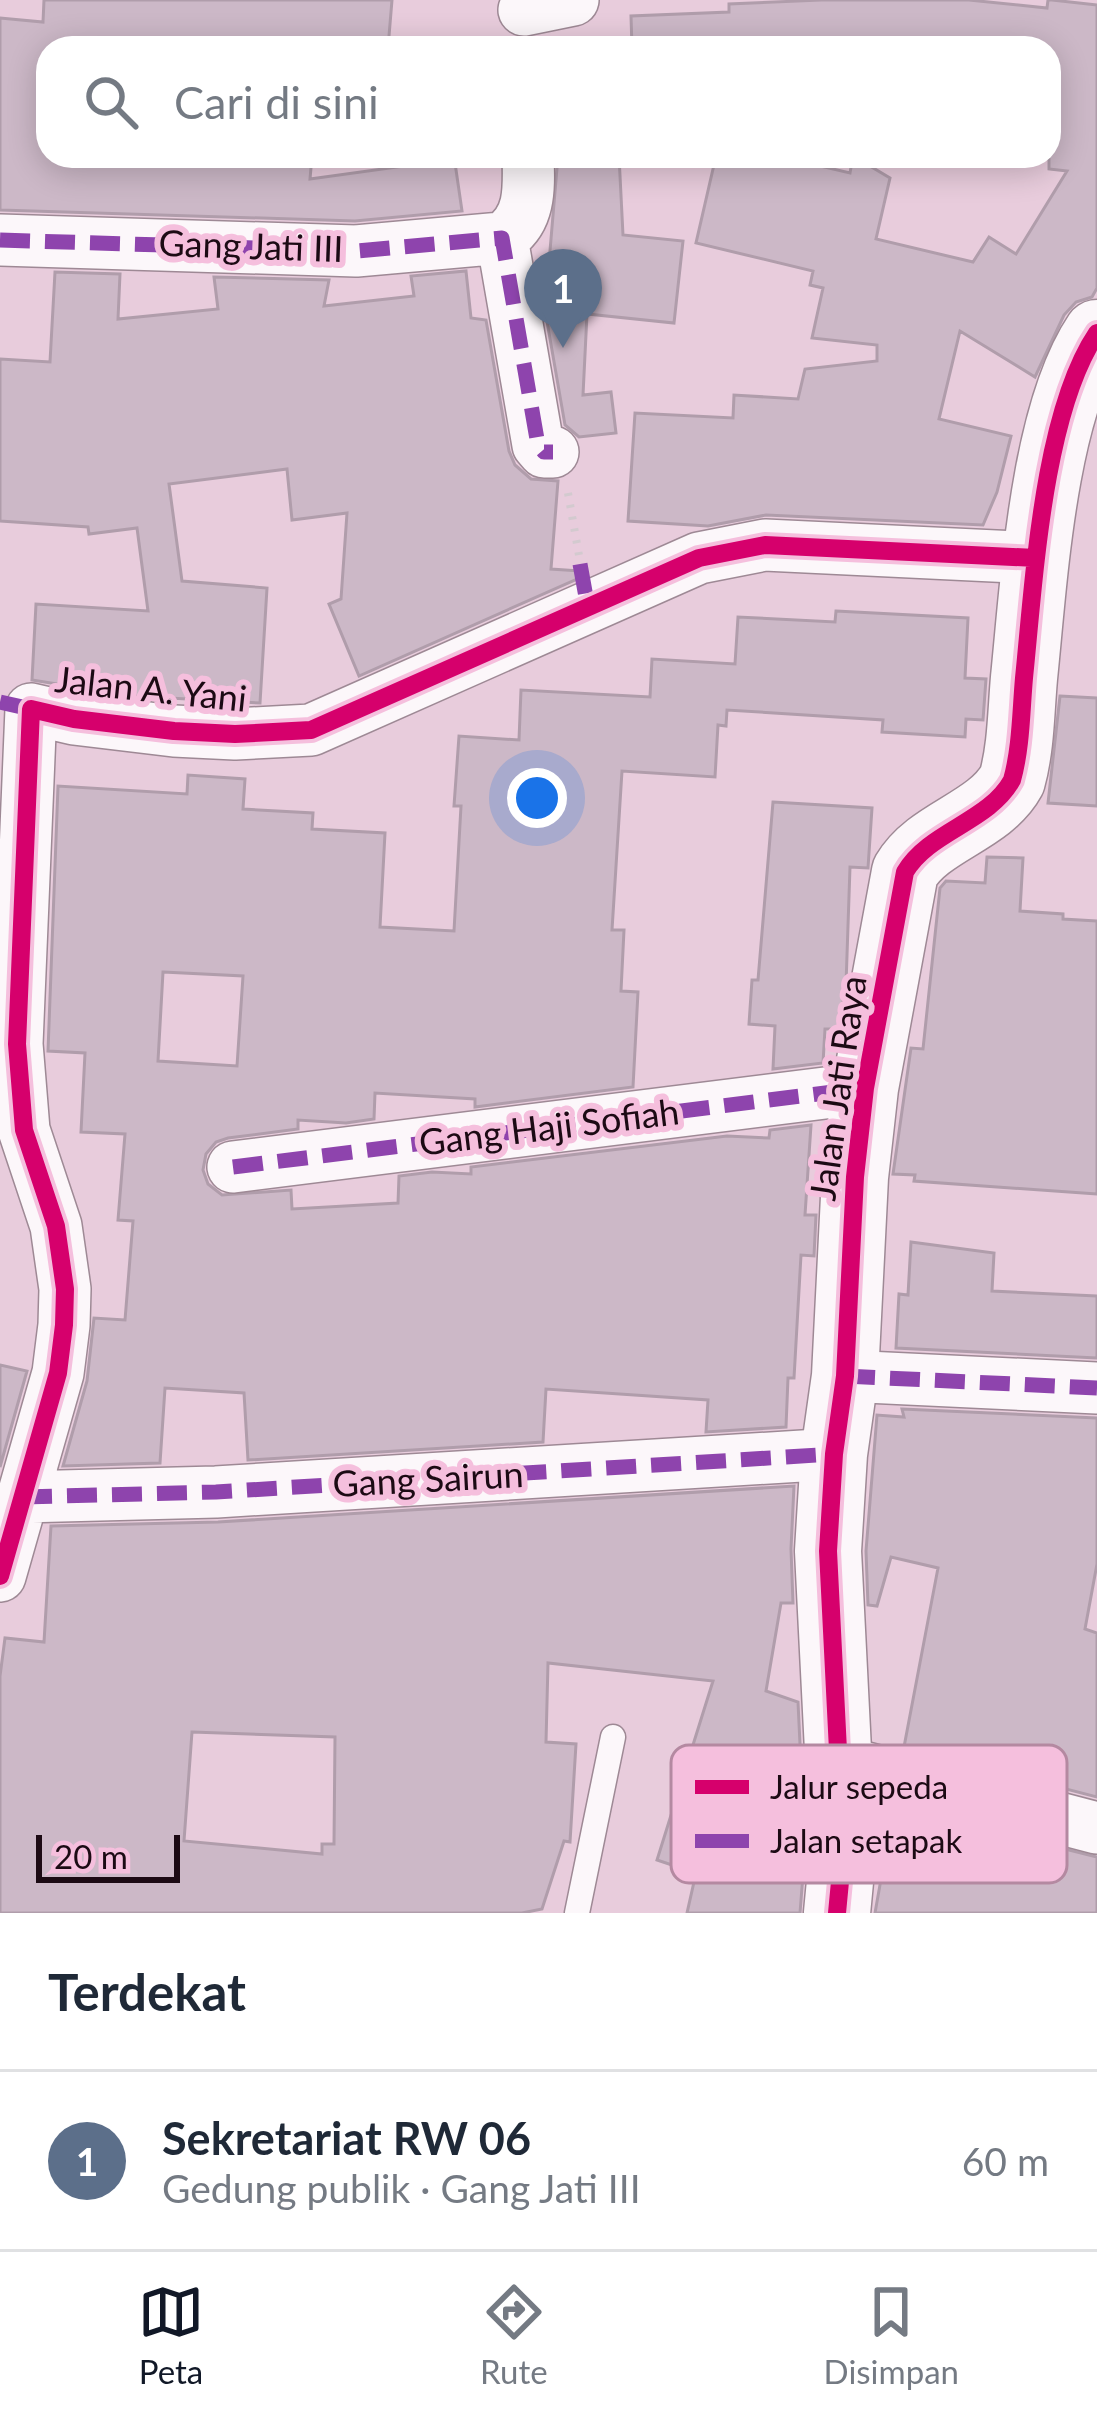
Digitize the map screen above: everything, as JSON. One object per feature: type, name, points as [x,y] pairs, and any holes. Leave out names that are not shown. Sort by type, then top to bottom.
[{"type":"street","points":[[527,168],[525,216],[518,229],[502,238],[538,445],[544,452],[553,452]]},
{"type":"street","name":"Gang Jati III","points":[[0,240],[356,251],[502,238]]},
{"type":"street","name":"Jalan Jati Raya","points":[[838,1745],[828,1552],[865,1088],[905,872],[916,857],[1002,796],[1012,780],[1036,558],[1062,414],[1072,377],[1097,333]]},
{"type":"street","name":"Jalan A. Yani","points":[[0,1576],[58,1373],[65,1307],[56,1226],[12,1129],[17,1044],[15,706],[74,719],[174,731],[271,734],[311,730],[503,642],[584,586],[699,558],[765,545],[1036,558]]},
{"type":"street","name":"Gang Haji Sofiah","points":[[233,1167],[865,1088]]},
{"type":"street","points":[[845,1376],[1097,1388]]},
{"type":"street","name":"Gang Sairun","points":[[22,1497],[216,1492],[833,1454]]},
{"type":"street","points":[[1067,1820],[1097,1828]]},
{"type":"street","name":"Jalan Jati Raya","points":[[837,1913],[842,1883]]},
{"type":"lane","points":[[577,1913],[613,1737]]},
{"type":"path","points":[[553,452],[568,494],[584,586]]},
{"type":"building","points":[[44,0],[392,0],[389,36],[36,36],[36,168],[311,168],[310,179],[390,168],[456,168],[462,211],[355,221],[0,210],[0,18],[43,22]]},
{"type":"building","points":[[969,0],[1047,8],[1052,0],[1097,5],[1097,288],[1092,297],[1076,302],[1064,315],[1035,377],[960,331],[939,419],[1011,436],[983,525],[766,515],[708,526],[628,521],[635,413],[733,418],[734,395],[798,399],[805,369],[877,361],[877,345],[812,338],[823,288],[810,285],[813,271],[696,243],[713,168],[829,168],[850,173],[851,168],[873,168],[890,178],[876,239],[973,262],[989,237],[1016,254],[1067,171],[1049,169],[1061,168],[1061,36],[632,36],[631,16],[729,12],[729,4]]},
{"type":"building","points":[[557,168],[620,168],[623,235],[683,241],[674,323],[587,314],[583,395],[611,392],[616,433],[579,437],[565,425],[545,310]]},
{"type":"building","points":[[466,271],[471,318],[486,320],[515,465],[531,479],[558,481],[551,569],[581,571],[577,579],[359,676],[329,604],[341,599],[347,513],[292,520],[287,469],[169,484],[182,581],[267,588],[260,703],[132,696],[32,680],[36,604],[148,611],[137,528],[89,534],[88,527],[0,521],[0,359],[50,362],[55,272],[120,274],[118,319],[218,309],[214,277],[329,280],[324,306],[414,296],[411,276]]},
{"type":"building","points":[[836,611],[968,618],[965,678],[986,679],[983,720],[966,719],[965,737],[882,732],[883,720],[727,710],[726,726],[718,725],[715,777],[622,771],[612,930],[624,930],[621,991],[638,992],[633,1087],[475,1107],[475,1099],[375,1093],[374,1119],[346,1123],[298,1120],[298,1129],[228,1138],[216,1142],[206,1154],[203,1170],[208,1184],[222,1195],[291,1190],[292,1209],[398,1203],[399,1176],[471,1174],[471,1167],[727,1136],[769,1138],[770,1130],[811,1125],[805,1215],[816,1215],[814,1256],[801,1255],[794,1378],[788,1378],[786,1427],[706,1432],[708,1400],[546,1389],[543,1442],[248,1460],[244,1393],[165,1388],[160,1463],[63,1466],[87,1381],[94,1318],[125,1320],[133,1221],[118,1220],[125,1134],[81,1132],[85,1053],[48,1051],[58,786],[187,794],[188,775],[245,779],[243,809],[313,813],[312,829],[385,833],[380,927],[454,931],[461,806],[454,806],[459,736],[519,740],[521,690],[650,697],[652,659],[735,664],[738,617],[835,622]],"holes":[[[163,972],[243,976],[237,1066],[158,1061]]]},
{"type":"building","points":[[1060,696],[1097,698],[1097,806],[1048,803]]},
{"type":"building","points":[[773,802],[872,808],[868,868],[850,867],[846,985],[838,1029],[825,1029],[823,1063],[773,1069],[775,1026],[749,1024],[752,980],[758,980]]},
{"type":"building","points":[[987,857],[1023,858],[1020,911],[1097,921],[1097,1194],[914,1181],[915,1175],[893,1174],[911,1048],[923,1049],[940,888],[946,881],[985,883]]},
{"type":"building","points":[[911,1242],[994,1253],[992,1291],[1097,1296],[1097,1358],[896,1348],[899,1294],[908,1295]]},
{"type":"building","points":[[0,1365],[27,1371],[0,1467]]},
{"type":"building","points":[[902,1409],[1097,1418],[1097,1564],[1085,1629],[1097,1633],[1097,1797],[1067,1789],[1067,1745],[904,1745],[938,1568],[891,1557],[877,1606],[868,1605],[866,1551],[877,1415],[904,1417]]},
{"type":"building","points":[[794,1486],[793,1603],[781,1603],[766,1691],[798,1702],[800,1745],[693,1745],[713,1681],[548,1663],[546,1742],[576,1744],[570,1842],[564,1841],[542,1909],[522,1913],[0,1913],[0,1676],[5,1638],[44,1642],[51,1526],[218,1522]],"holes":[[[192,1732],[335,1737],[334,1844],[322,1844],[322,1854],[184,1841]]]},
{"type":"building","points":[[671,1815],[671,1865],[657,1860]]},
{"type":"building","points":[[1067,1849],[1097,1857],[1097,1913],[875,1913],[880,1883],[1067,1883]]},
{"type":"building","points":[[694,1883],[802,1883],[800,1913],[687,1913]]},
{"type":"marked path","points":[[0,240],[356,251],[502,238],[538,445],[544,452],[553,452]]},
{"type":"marked path","points":[[580,564],[588,608]]},
{"type":"marked path","points":[[0,702],[31,709]]},
{"type":"marked path","points":[[233,1167],[865,1088]]},
{"type":"marked path","points":[[845,1376],[1097,1388]]},
{"type":"marked path","points":[[22,1497],[216,1492],[834,1454]]},
{"type":"cycle path","points":[[838,1745],[828,1551],[865,1088],[905,872],[929,846],[989,806],[1012,780],[1044,499],[1064,407],[1097,333]]},
{"type":"cycle path","points":[[0,1576],[58,1373],[64,1325],[65,1289],[56,1226],[24,1130],[17,1044],[31,709],[174,731],[311,730],[699,558],[765,545],[1036,558]]},
{"type":"cycle path","points":[[837,1913],[840,1883]]},
{"type":"place","name":"Sekretariat RW 06","points":[[563,348]]}]
